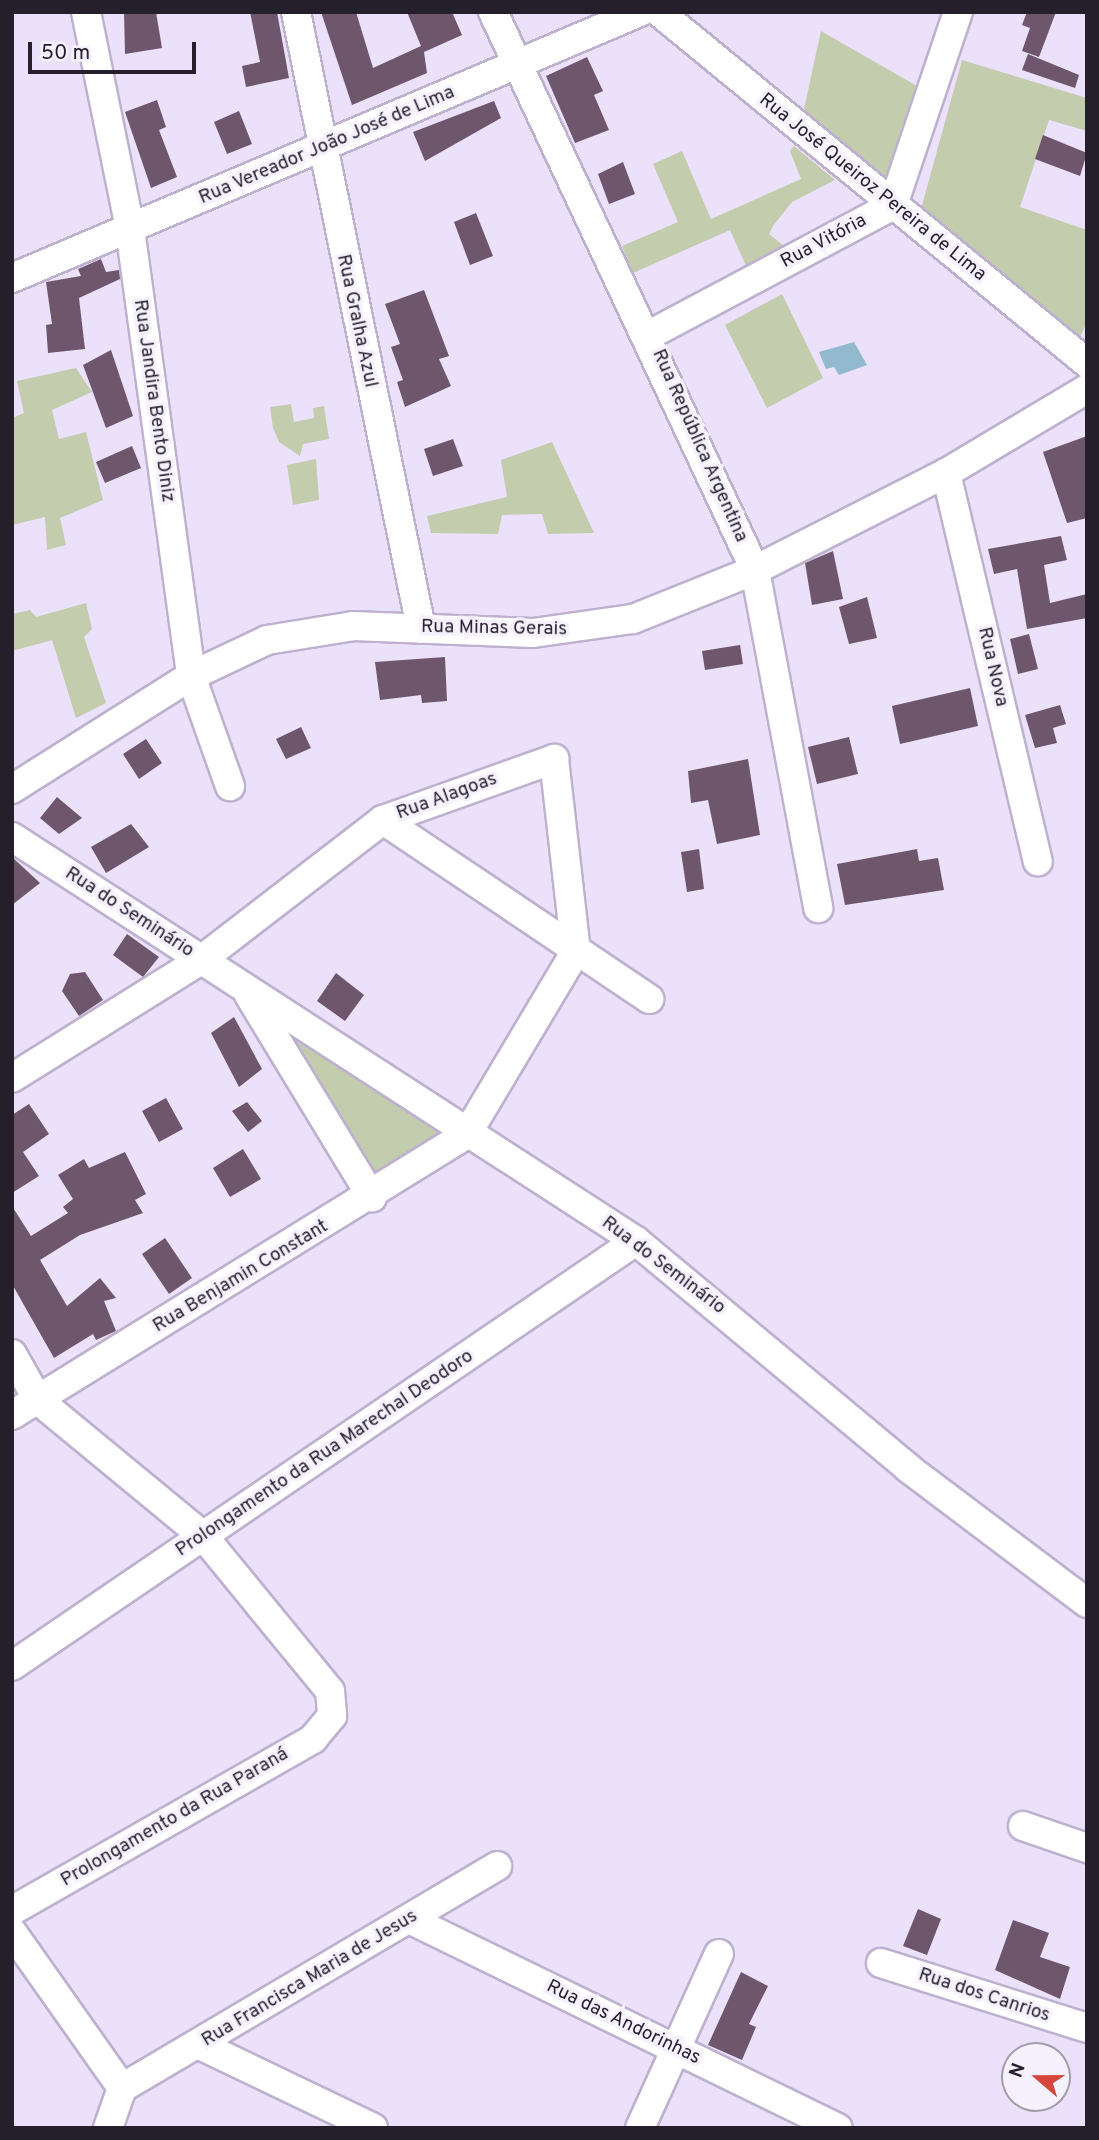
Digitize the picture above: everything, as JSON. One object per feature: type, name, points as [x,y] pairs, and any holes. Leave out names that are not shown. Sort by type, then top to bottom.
[{"type":"street","name":"Rua Jandira Bento Diniz","points":[[86,12],[130,229],[191,676],[230,786]]},
{"type":"street","name":"Rua Gralha Azul","points":[[296,12],[320,151],[421,628]]},
{"type":"street","name":"Rua República Argentina","points":[[493,12],[649,335],[755,570],[818,908]]},
{"type":"street","name":"Rua Vereador João José de Lima","points":[[12,278],[320,151],[640,12]]},
{"type":"street","name":"Rua José Queiroz Pereira de Lima","points":[[659,12],[1087,363]]},
{"type":"street","points":[[893,205],[958,12]]},
{"type":"street","name":"Rua Vitória","points":[[649,335],[893,205]]},
{"type":"street","name":"Rua Minas Gerais","points":[[12,789],[191,676],[267,640],[313,629],[421,628],[533,633],[597,628],[755,570],[946,473],[1087,389]]},
{"type":"street","name":"Rua Nova","points":[[946,473],[1038,861]]},
{"type":"street","name":"Rua Alagoas","points":[[12,1078],[201,960],[383,820],[554,759],[576,951]]},
{"type":"street","points":[[383,820],[649,999]]},
{"type":"street","name":"Rua do Seminário","points":[[12,837],[636,1241],[908,1468],[1087,1603]]},
{"type":"street","points":[[467,1134],[576,951]]},
{"type":"street","name":"Rua do Seminário","points":[[246,990],[372,1197]]},
{"type":"street","name":"Rua Benjamin Constant","points":[[12,1415],[372,1197],[467,1134]]},
{"type":"street","name":"Prolongamento da Rua Marechal Deodoro","points":[[12,1666],[636,1241]]},
{"type":"street","points":[[12,1354],[38,1399],[204,1537]]},
{"type":"street","name":"Prolongamento da Rua Paraná","points":[[12,1911],[313,1739],[332,1716],[330,1691],[204,1537]]},
{"type":"street","points":[[1023,1826],[1087,1848]]},
{"type":"street","name":"Rua Francisca Maria de Jesus","points":[[122,2088],[200,2045],[497,1866]]},
{"type":"street","name":"Rua das Andorinhas","points":[[409,1920],[838,2128]]},
{"type":"street","points":[[12,1932],[122,2088],[108,2128]]},
{"type":"street","points":[[640,2128],[719,1954]]},
{"type":"street","name":"Rua dos Canrios","points":[[881,1963],[1087,2028]]},
{"type":"street","points":[[200,2045],[373,2128]]},
{"type":"green space","points":[[821,31],[924,90],[890,187],[804,109]]},
{"type":"green space","points":[[962,60],[1087,98],[1087,131],[1049,120],[1020,207],[1087,230],[1087,322],[1080,337],[921,209]]},
{"type":"green space","points":[[794,146],[835,180],[792,202],[773,226],[769,234],[789,250],[747,268],[730,230],[633,273],[622,246],[678,222],[653,164],[682,151],[711,219],[801,179],[790,151]]},
{"type":"green space","points":[[782,294],[823,378],[767,408],[725,325]]},
{"type":"green space","points":[[76,368],[92,392],[52,410],[59,439],[86,432],[103,500],[60,518],[66,545],[47,550],[45,517],[12,525],[12,418],[24,413],[17,381]]},
{"type":"green space","points":[[291,404],[294,422],[314,418],[313,408],[324,406],[329,439],[303,444],[300,456],[279,442],[273,428],[270,407]]},
{"type":"green space","points":[[552,442],[594,533],[548,534],[542,514],[502,515],[498,534],[431,533],[427,516],[507,497],[501,460]]},
{"type":"green space","points":[[316,459],[319,500],[293,505],[287,465]]},
{"type":"green space","points":[[86,603],[92,629],[84,637],[106,703],[76,718],[52,640],[12,651],[12,614],[30,610],[36,617]]},
{"type":"green space","points":[[285,1021],[452,1130],[373,1178],[280,1035]]},
{"type":"water","points":[[854,342],[867,365],[839,375],[834,367],[826,369],[819,352]]},
{"type":"building","points":[[124,12],[156,12],[162,48],[125,54]]},
{"type":"building","points":[[250,12],[277,12],[289,78],[246,87],[242,66],[260,62]]},
{"type":"building","points":[[321,12],[356,12],[373,68],[421,46],[407,12],[452,12],[462,35],[424,52],[427,73],[352,105]]},
{"type":"building","points":[[1027,12],[1056,12],[1039,57],[1022,51],[1030,28],[1022,25]]},
{"type":"building","points":[[1028,54],[1079,75],[1075,88],[1022,70]]},
{"type":"building","points":[[587,57],[603,91],[594,95],[609,130],[575,143],[546,76]]},
{"type":"building","points":[[157,100],[166,127],[159,130],[177,177],[151,188],[125,112]]},
{"type":"building","points":[[494,101],[501,118],[425,161],[413,132]]},
{"type":"building","points":[[239,111],[252,144],[227,154],[214,122]]},
{"type":"building","points":[[1043,135],[1087,153],[1080,176],[1035,159]]},
{"type":"building","points":[[623,162],[635,194],[609,204],[598,174]]},
{"type":"building","points":[[476,213],[493,256],[470,265],[454,222]]},
{"type":"building","points":[[101,259],[106,272],[119,270],[120,279],[79,298],[85,349],[48,353],[46,325],[52,324],[46,282],[81,276],[78,269]]},
{"type":"building","points":[[424,290],[449,356],[439,359],[451,386],[405,407],[397,382],[403,380],[391,347],[400,344],[385,304]]},
{"type":"building","points":[[111,350],[133,416],[106,428],[83,365]]},
{"type":"building","points":[[1087,436],[1087,518],[1067,523],[1043,452]]},
{"type":"building","points":[[453,439],[463,466],[433,476],[424,449]]},
{"type":"building","points":[[132,446],[141,468],[105,483],[96,462]]},
{"type":"building","points":[[1061,536],[1067,560],[1044,565],[1050,603],[1087,594],[1087,618],[1027,629],[1017,569],[994,574],[988,549]]},
{"type":"building","points":[[833,551],[843,599],[812,605],[805,563]]},
{"type":"building","points":[[867,597],[877,638],[849,644],[839,607]]},
{"type":"building","points":[[1029,634],[1038,669],[1018,674],[1010,639]]},
{"type":"building","points":[[740,645],[743,664],[705,670],[702,651]]},
{"type":"building","points":[[445,657],[447,701],[422,703],[421,695],[380,700],[375,662]]},
{"type":"building","points":[[970,688],[978,726],[900,744],[892,706]]},
{"type":"building","points":[[1060,705],[1066,724],[1053,728],[1057,743],[1035,748],[1025,715]]},
{"type":"building","points":[[301,727],[311,748],[286,759],[276,739]]},
{"type":"building","points":[[849,737],[858,774],[817,784],[808,747]]},
{"type":"building","points":[[146,739],[162,763],[139,779],[123,754]]},
{"type":"building","points":[[748,759],[760,835],[717,844],[708,800],[691,803],[688,771]]},
{"type":"building","points":[[57,797],[82,818],[59,834],[40,818]]},
{"type":"building","points":[[131,824],[149,847],[106,873],[91,847]]},
{"type":"building","points":[[699,849],[704,889],[687,892],[681,852]]},
{"type":"building","points":[[917,849],[919,861],[938,858],[944,890],[845,905],[837,864]]},
{"type":"building","points":[[12,857],[40,883],[12,905]]},
{"type":"building","points":[[127,934],[159,957],[143,977],[113,955]]},
{"type":"building","points":[[85,972],[103,1000],[79,1016],[62,991],[70,974]]},
{"type":"building","points":[[336,973],[364,995],[345,1021],[317,1001]]},
{"type":"building","points":[[234,1017],[262,1069],[239,1087],[211,1033]]},
{"type":"building","points":[[166,1098],[183,1129],[159,1142],[142,1111]]},
{"type":"building","points":[[247,1102],[262,1121],[248,1132],[232,1111]]},
{"type":"building","points":[[29,1104],[49,1134],[23,1152],[39,1176],[12,1193],[12,1115]]},
{"type":"building","points":[[243,1149],[261,1179],[230,1197],[213,1168]]},
{"type":"building","points":[[125,1152],[146,1194],[135,1200],[143,1213],[80,1235],[40,1260],[67,1306],[100,1278],[116,1298],[104,1301],[116,1331],[96,1340],[93,1334],[54,1358],[12,1284],[12,1206],[31,1236],[68,1213],[63,1207],[73,1199],[58,1175],[84,1159],[89,1168]]},
{"type":"building","points":[[165,1238],[192,1278],[169,1294],[142,1254]]},
{"type":"building","points":[[918,1909],[941,1919],[927,1955],[903,1946]]},
{"type":"building","points":[[1013,1920],[1049,1933],[1040,1957],[1070,1967],[1060,1999],[995,1970]]},
{"type":"building","points":[[741,1972],[768,1986],[749,2024],[756,2027],[742,2060],[708,2045]]}]
